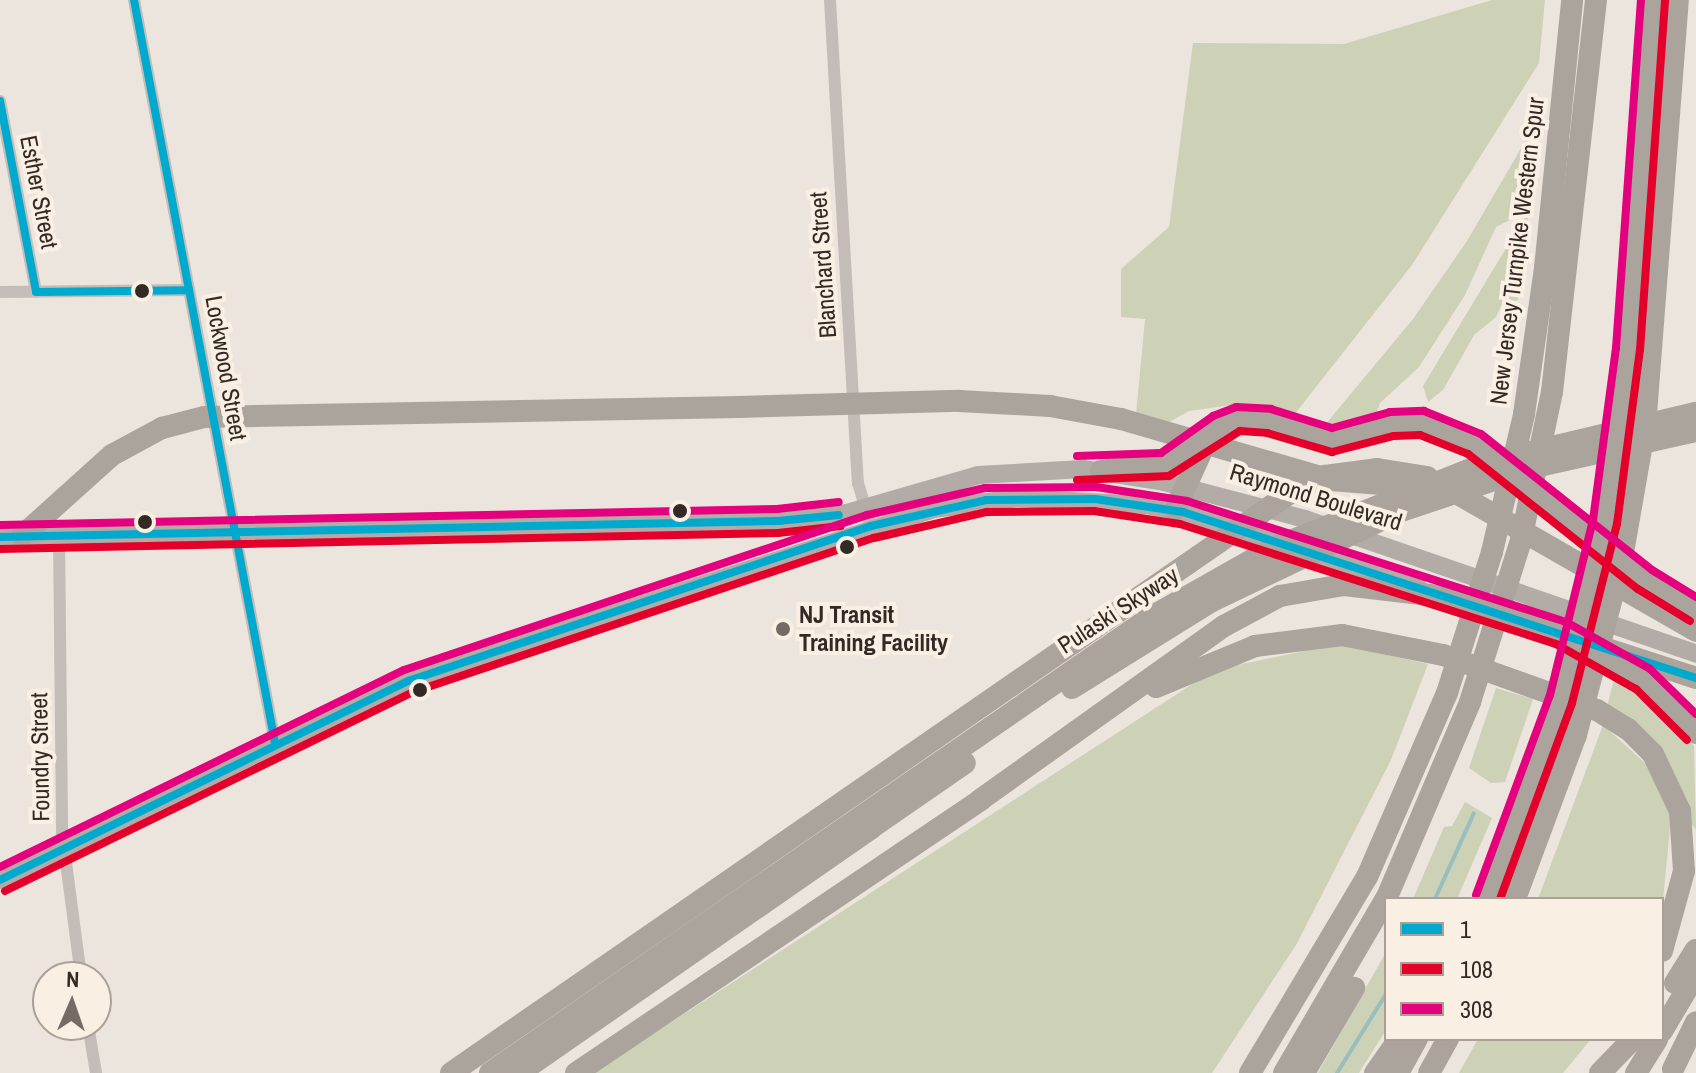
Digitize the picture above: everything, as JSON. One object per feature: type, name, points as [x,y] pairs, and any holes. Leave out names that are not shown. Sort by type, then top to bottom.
[{"type":"highway","name":"New Jersey Turnpike Western Spur","points":[[1250,1073],[1367,877],[1447,693],[1499,529],[1524,414],[1545,268],[1572,0]]},
{"type":"highway","points":[[1387,897],[1470,702],[1521,540],[1550,405],[1596,0]]},
{"type":"highway","points":[[1488,897],[1552,728],[1592,585],[1621,419],[1653,0]]},
{"type":"highway","points":[[1516,897],[1576,735],[1621,564],[1645,427],[1678,0]]},
{"type":"highway","points":[[11,537],[112,455],[162,428],[212,416],[959,401],[1050,406],[1145,425],[1331,480],[1423,482],[1696,631]]},
{"type":"highway","name":"Pulaski Skyway","points":[[692,950],[1165,609],[1273,548],[1423,482],[1552,444],[1696,413]]},
{"type":"highway","points":[[1101,471],[1173,462],[1214,430],[1245,418],[1332,440],[1400,423],[1440,427],[1507,468],[1645,580]]},
{"type":"highway","points":[[1175,510],[1183,486],[1214,430]]},
{"type":"highway","name":"Pulaski Skyway","points":[[630,976],[692,950],[1082,681],[1212,601],[1337,538],[1530,468],[1696,431]]},
{"type":"highway","points":[[451,1073],[1290,493],[1325,476],[1377,469],[1470,493],[1645,580],[1694,610]]},
{"type":"highway","points":[[980,800],[1205,639],[1268,601],[1305,588],[1344,585],[1447,597],[1696,678]]},
{"type":"highway","points":[[1561,633],[1643,679],[1674,705],[1696,733]]},
{"type":"highway","points":[[576,1073],[980,800],[1150,691],[1215,659],[1308,636],[1359,636],[1411,646],[1597,710],[1628,729],[1653,754],[1677,800],[1685,846],[1679,899],[1664,945]]},
{"type":"highway","points":[[1664,956],[1696,883]]},
{"type":"highway","points":[[1284,1073],[1384,902]]},
{"type":"highway","points":[[1304,1073],[1363,971],[1384,905]]},
{"type":"highway","points":[[519,1073],[692,950]]},
{"type":"highway","points":[[543,1073],[692,950]]},
{"type":"highway","points":[[1664,999],[1696,950]]},
{"type":"highway","points":[[1664,1028],[1696,974]]},
{"type":"highway","points":[[472,1073],[630,976]]},
{"type":"highway","points":[[490,1073],[630,976]]},
{"type":"highway","points":[[1671,1071],[1696,1022]]},
{"type":"highway","points":[[1671,1071],[1696,1039]]},
{"type":"highway","points":[[1375,1073],[1398,1041]]},
{"type":"highway","points":[[1398,1073],[1416,1041]]},
{"type":"highway","points":[[1429,1073],[1447,1041]]},
{"type":"highway","points":[[1598,1073],[1616,1041]]},
{"type":"highway","points":[[1598,1073],[1631,1041]]},
{"type":"highway","points":[[1636,1073],[1656,1041]]},
{"type":"main road","name":"Raymond Boulevard","points":[[11,537],[778,521],[865,507],[945,482],[997,472],[1101,471],[1183,486],[1334,528],[1696,654]]},
{"type":"main road","points":[[0,880],[275,743],[408,681],[871,526],[953,505],[1017,498],[1110,500],[1175,510],[1447,597]]},
{"type":"street","name":"Lockwood Street","points":[[134,0],[275,743]]},
{"type":"street","name":"Blanchard Street","points":[[830,0],[858,483],[871,526]]},
{"type":"street","name":"Esther Street","points":[[0,101],[36,292]]},
{"type":"street","points":[[0,292],[189,290]]},
{"type":"street","name":"Foundry Street","points":[[59,535],[64,848],[79,961]]},
{"type":"street","points":[[91,1041],[96,1073]]},
{"type":"green space","points":[[1492,0],[1545,0],[1539,63],[1412,265],[1290,420],[1238,404],[1189,411],[1166,424],[1136,415],[1145,319],[1121,317],[1121,269],[1169,227],[1193,43],[1344,44]]},
{"type":"green space","points":[[1530,133],[1510,220],[1496,227],[1465,295],[1419,367],[1380,403],[1374,419],[1320,431],[1413,319],[1467,241]]},
{"type":"green space","points":[[1529,210],[1518,300],[1501,306],[1496,317],[1474,335],[1443,390],[1428,402],[1423,386]]},
{"type":"green space","points":[[1338,644],[1428,664],[1391,760],[1296,945],[1212,1073],[593,1073],[1214,670]]},
{"type":"green space","points":[[1616,671],[1645,690],[1694,746],[1696,830],[1607,707]]},
{"type":"green space","points":[[1496,688],[1533,699],[1505,782],[1491,783],[1469,768]]},
{"type":"green space","points":[[1603,725],[1647,765],[1671,818],[1663,897],[1539,897]]},
{"type":"green space","points":[[1465,802],[1492,818],[1458,897],[1414,897],[1444,827],[1452,826]]},
{"type":"green space","points":[[1384,956],[1384,1033],[1359,1073],[1318,1073]]},
{"type":"green space","points":[[1477,1041],[1589,1041],[1563,1073],[1459,1073]]},
{"type":"waterway","points":[[1436,897],[1474,813]]},
{"type":"waterway","points":[[1337,1073],[1384,997]]},
{"type":"transit line","name":"1","points":[[134,0],[275,743]]},
{"type":"transit line","name":"308","points":[[1476,895],[1550,695],[1593,520],[1616,348],[1641,0]]},
{"type":"transit line","name":"108","points":[[1501,897],[1572,703],[1617,524],[1640,350],[1665,1]]},
{"type":"transit line","name":"1","points":[[0,101],[36,292]]},
{"type":"transit line","name":"1","points":[[36,292],[189,290]]},
{"type":"transit line","name":"308","points":[[1077,456],[1161,453],[1213,416],[1236,407],[1271,409],[1332,428],[1390,412],[1424,411],[1481,434],[1652,570],[1696,597]]},
{"type":"transit line","name":"108","points":[[1077,480],[1169,476],[1240,431],[1267,433],[1332,452],[1394,436],[1420,435],[1468,454],[1638,589],[1690,621]]},
{"type":"transit line","name":"308","points":[[0,867],[404,670],[867,515],[985,488],[1096,487],[1187,501],[1566,622],[1650,669],[1696,714]]},
{"type":"transit line","name":"1","points":[[0,880],[408,681],[871,526],[986,500],[1095,499],[1183,512],[1696,678]]},
{"type":"transit line","name":"308","points":[[0,525],[777,509],[839,502]]},
{"type":"transit line","name":"108","points":[[5,891],[413,692],[874,538],[987,512],[1094,511],[1180,524],[1556,644],[1636,689],[1687,740]]},
{"type":"transit line","name":"1","points":[[0,537],[778,521],[839,515]]},
{"type":"transit line","name":"108","points":[[0,549],[778,533],[841,526]]},
{"type":"place","name":"NJ Transit Training Facility","points":[[783,629]]}]
